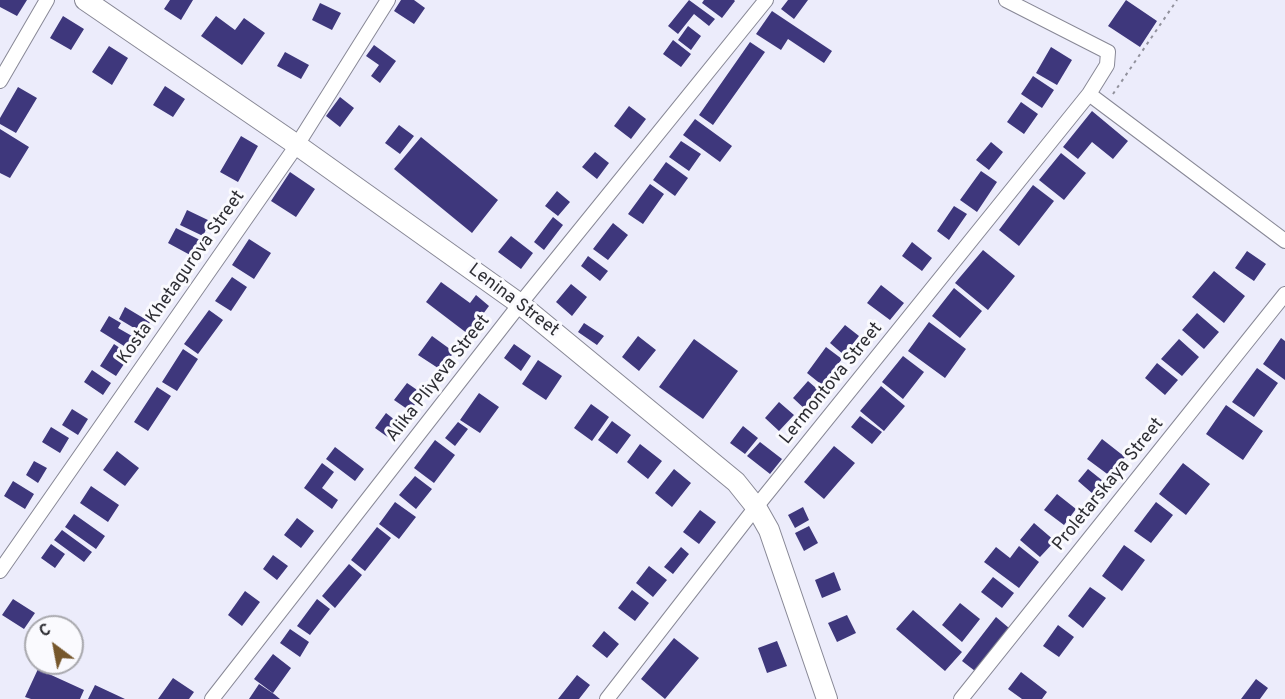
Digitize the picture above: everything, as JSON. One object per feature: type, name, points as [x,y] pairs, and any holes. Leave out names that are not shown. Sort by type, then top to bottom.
[{"type":"street","points":[[0,81],[47,0]]},
{"type":"street","name":"Lenina Street","points":[[85,0],[297,145],[520,304],[736,482],[756,507],[778,552],[827,699]]},
{"type":"street","name":"Kosta Khetagurova Street","points":[[0,572],[297,145],[388,0]]},
{"type":"street","name":"Alika Pliyeva Street","points":[[212,699],[520,304],[766,0]]},
{"type":"street","name":"Lermontova Street","points":[[607,699],[756,507],[1089,94],[1107,65],[1108,52],[1006,0]]},
{"type":"street","points":[[1089,94],[1285,241]]},
{"type":"street","name":"Proletarskaya Street","points":[[961,699],[1285,294]]},
{"type":"path","points":[[1117,87],[1177,0]]},
{"type":"building","points":[[0,0],[27,0],[17,16],[0,7]]},
{"type":"building","points":[[170,0],[193,0],[181,20],[164,9]]},
{"type":"building","points":[[401,0],[414,0],[425,8],[414,24],[394,11]]},
{"type":"building","points":[[689,0],[715,19],[709,26],[694,14],[678,34],[668,26]]},
{"type":"building","points":[[704,0],[735,1],[722,18],[702,3]]},
{"type":"building","points":[[788,0],[808,0],[794,19],[781,9]]},
{"type":"building","points":[[1126,0],[1157,21],[1140,47],[1108,26]]},
{"type":"building","points":[[320,3],[341,13],[332,30],[312,20]]},
{"type":"building","points":[[772,11],[832,51],[824,63],[788,39],[781,50],[756,34]]},
{"type":"building","points":[[63,16],[84,29],[71,50],[50,38]]},
{"type":"building","points":[[216,16],[235,30],[244,18],[265,33],[242,65],[201,36]]},
{"type":"building","points":[[688,26],[701,36],[691,50],[678,40]]},
{"type":"building","points":[[673,40],[691,54],[681,67],[663,54]]},
{"type":"building","points":[[750,42],[765,52],[713,125],[699,115]]},
{"type":"building","points":[[374,45],[396,61],[380,83],[371,76],[379,65],[366,56]]},
{"type":"building","points":[[109,46],[128,58],[112,85],[92,72]]},
{"type":"building","points":[[1051,47],[1072,60],[1057,85],[1036,73]]},
{"type":"building","points":[[285,52],[309,65],[301,79],[277,66]]},
{"type":"building","points":[[1033,76],[1054,90],[1042,108],[1021,94]]},
{"type":"building","points":[[165,86],[185,99],[173,117],[153,105]]},
{"type":"building","points":[[18,87],[37,98],[16,133],[0,124],[0,118]]},
{"type":"building","points":[[340,97],[354,108],[340,127],[326,116]]},
{"type":"building","points":[[1021,102],[1038,114],[1024,134],[1007,122]]},
{"type":"building","points":[[629,106],[646,119],[631,139],[614,126]]},
{"type":"building","points":[[1092,111],[1128,141],[1113,159],[1092,142],[1078,159],[1063,147]]},
{"type":"building","points":[[695,119],[732,146],[720,162],[683,135]]},
{"type":"building","points":[[399,125],[414,136],[400,154],[385,143]]},
{"type":"building","points":[[0,129],[29,147],[10,178],[0,173]]},
{"type":"building","points":[[241,136],[258,146],[238,182],[220,172]]},
{"type":"building","points":[[421,137],[498,200],[472,233],[394,169]]},
{"type":"building","points":[[681,141],[701,154],[689,171],[669,157]]},
{"type":"building","points":[[991,142],[1003,152],[989,170],[976,160]]},
{"type":"building","points":[[595,152],[609,163],[597,179],[582,167]]},
{"type":"building","points":[[1061,153],[1086,173],[1064,200],[1039,180]]},
{"type":"building","points":[[666,162],[688,178],[675,196],[653,180]]},
{"type":"building","points":[[981,171],[997,182],[977,212],[960,200]]},
{"type":"building","points":[[290,172],[315,189],[296,217],[271,201]]},
{"type":"building","points":[[650,184],[664,194],[643,224],[628,214]]},
{"type":"building","points":[[1033,185],[1054,201],[1019,246],[999,230]]},
{"type":"building","points":[[557,191],[570,202],[558,216],[545,206]]},
{"type":"building","points":[[954,206],[967,214],[949,240],[937,231]]},
{"type":"building","points":[[187,210],[210,221],[203,236],[180,225]]},
{"type":"building","points":[[553,217],[563,225],[544,250],[534,242]]},
{"type":"building","points":[[613,223],[628,235],[608,260],[593,249]]},
{"type":"building","points":[[176,228],[200,240],[192,256],[168,243]]},
{"type":"building","points":[[511,236],[533,253],[521,269],[498,252]]},
{"type":"building","points":[[249,239],[271,253],[254,279],[232,265]]},
{"type":"building","points":[[912,242],[932,258],[922,271],[902,256]]},
{"type":"building","points":[[983,250],[1015,276],[988,310],[955,283]]},
{"type":"building","points":[[1247,251],[1266,264],[1254,281],[1235,268]]},
{"type":"building","points":[[588,256],[608,271],[600,281],[581,266]]},
{"type":"building","points":[[1214,271],[1245,296],[1224,323],[1192,297]]},
{"type":"building","points":[[232,277],[247,287],[231,311],[215,301]]},
{"type":"building","points":[[441,282],[470,303],[476,295],[489,306],[468,334],[426,302]]},
{"type":"building","points":[[571,284],[587,297],[572,316],[556,302]]},
{"type":"building","points":[[881,285],[904,303],[890,320],[867,303]]},
{"type":"building","points":[[954,288],[982,311],[960,338],[932,316]]},
{"type":"building","points":[[125,307],[150,322],[144,334],[119,319]]},
{"type":"building","points":[[209,310],[223,320],[198,354],[184,344]]},
{"type":"building","points":[[1197,313],[1219,332],[1204,349],[1182,330]]},
{"type":"building","points":[[109,316],[121,323],[118,328],[139,340],[132,351],[100,331]]},
{"type":"building","points":[[929,322],[966,349],[945,378],[908,351]]},
{"type":"building","points":[[584,323],[604,336],[597,345],[578,332]]},
{"type":"building","points":[[845,325],[859,336],[844,355],[830,343]]},
{"type":"building","points":[[432,336],[454,352],[441,370],[418,355]]},
{"type":"building","points":[[638,336],[656,350],[639,371],[622,357]]},
{"type":"building","points":[[1281,338],[1285,341],[1285,380],[1263,364]]},
{"type":"building","points":[[694,339],[738,371],[703,419],[659,387]]},
{"type":"building","points":[[1179,339],[1199,357],[1182,376],[1161,359]]},
{"type":"building","points":[[114,344],[130,355],[116,376],[100,366]]},
{"type":"building","points":[[514,344],[531,356],[521,371],[504,358]]},
{"type":"building","points":[[826,347],[842,359],[822,385],[807,373]]},
{"type":"building","points":[[183,349],[198,359],[177,391],[162,382]]},
{"type":"building","points":[[903,356],[924,372],[903,399],[882,382]]},
{"type":"building","points":[[538,360],[562,376],[546,400],[522,384]]},
{"type":"building","points":[[1157,363],[1178,380],[1165,395],[1145,378]]},
{"type":"building","points":[[1257,368],[1278,383],[1254,417],[1232,402]]},
{"type":"building","points":[[92,370],[111,383],[103,395],[84,382]]},
{"type":"building","points":[[808,381],[824,395],[808,412],[793,398]]},
{"type":"building","points":[[407,383],[423,394],[410,411],[394,400]]},
{"type":"building","points":[[881,386],[905,406],[884,431],[860,411]]},
{"type":"building","points":[[157,387],[171,396],[148,431],[134,422]]},
{"type":"building","points":[[479,393],[499,407],[480,433],[460,420]]},
{"type":"building","points":[[779,402],[794,415],[779,431],[765,418]]},
{"type":"building","points":[[591,404],[609,417],[592,441],[574,428]]},
{"type":"building","points":[[1226,405],[1263,431],[1243,460],[1206,434]]},
{"type":"building","points":[[72,409],[88,419],[78,435],[62,425]]},
{"type":"building","points":[[386,413],[400,424],[389,438],[375,428]]},
{"type":"building","points":[[860,416],[882,432],[872,444],[851,427]]},
{"type":"building","points":[[612,421],[631,435],[617,454],[598,440]]},
{"type":"building","points":[[458,422],[468,429],[455,446],[445,438]]},
{"type":"building","points":[[743,426],[758,438],[745,454],[730,443]]},
{"type":"building","points":[[51,427],[69,438],[60,453],[42,442]]},
{"type":"building","points":[[1102,439],[1125,457],[1110,476],[1087,459]]},
{"type":"building","points":[[435,440],[455,455],[434,483],[414,468]]},
{"type":"building","points":[[760,442],[782,459],[770,474],[747,456]]},
{"type":"building","points":[[640,444],[662,461],[648,479],[627,462]]},
{"type":"building","points":[[834,446],[855,463],[824,499],[804,482]]},
{"type":"building","points":[[335,447],[364,469],[355,481],[326,459]]},
{"type":"building","points":[[117,451],[139,468],[125,486],[103,470]]},
{"type":"building","points":[[34,461],[47,468],[38,483],[26,475]]},
{"type":"building","points":[[322,463],[334,472],[322,488],[338,500],[332,509],[304,488]]},
{"type":"building","points":[[1183,463],[1210,484],[1186,515],[1159,494]]},
{"type":"building","points":[[674,469],[691,483],[672,507],[655,493]]},
{"type":"building","points":[[1088,469],[1103,481],[1093,494],[1078,481]]},
{"type":"building","points":[[415,476],[432,489],[416,509],[399,495]]},
{"type":"building","points":[[13,481],[34,494],[25,509],[4,496]]},
{"type":"building","points":[[91,486],[119,505],[108,522],[80,503]]},
{"type":"building","points":[[1057,494],[1076,509],[1064,525],[1044,510]]},
{"type":"building","points":[[395,502],[416,517],[399,539],[379,524]]},
{"type":"building","points":[[1156,502],[1173,515],[1151,543],[1134,531]]},
{"type":"building","points":[[803,507],[809,520],[795,528],[788,515]]},
{"type":"building","points":[[700,510],[716,522],[699,544],[683,532]]},
{"type":"building","points":[[74,514],[105,536],[96,549],[65,527]]},
{"type":"building","points":[[297,518],[314,531],[301,548],[284,535]]},
{"type":"building","points":[[1034,523],[1055,541],[1040,557],[1020,540]]},
{"type":"building","points":[[809,526],[818,543],[804,551],[795,533]]},
{"type":"building","points":[[377,527],[391,538],[365,571],[351,560]]},
{"type":"building","points":[[62,530],[92,552],[84,562],[54,540]]},
{"type":"building","points":[[51,544],[65,554],[55,568],[41,558]]},
{"type":"building","points":[[1124,545],[1145,560],[1122,591],[1102,576]]},
{"type":"building","points":[[1019,546],[1039,562],[1019,588],[984,562],[996,547],[1010,558]]},
{"type":"building","points":[[681,547],[689,554],[673,574],[664,567]]},
{"type":"building","points":[[273,555],[288,566],[277,580],[263,569]]},
{"type":"building","points":[[349,564],[362,575],[335,608],[322,596]]},
{"type":"building","points":[[649,566],[667,580],[653,597],[636,583]]},
{"type":"building","points":[[834,572],[841,590],[822,598],[815,580]]},
{"type":"building","points":[[993,577],[1014,593],[1002,608],[981,592]]},
{"type":"building","points":[[1090,587],[1106,598],[1083,628],[1068,616]]},
{"type":"building","points":[[632,590],[649,603],[635,621],[618,608]]},
{"type":"building","points":[[245,591],[260,602],[242,626],[228,615]]},
{"type":"building","points":[[13,599],[35,613],[24,615],[24,629],[2,615]]},
{"type":"building","points":[[317,599],[330,609],[310,635],[297,626]]},
{"type":"building","points":[[960,603],[980,619],[962,642],[942,625]]},
{"type":"building","points":[[913,610],[962,652],[945,671],[896,629]]},
{"type":"building","points":[[847,615],[856,633],[837,642],[828,623]]},
{"type":"building","points":[[996,617],[1009,628],[975,671],[962,661]]},
{"type":"building","points":[[1058,625],[1074,637],[1059,657],[1043,646]]},
{"type":"building","points":[[290,629],[309,642],[300,657],[280,643]]},
{"type":"building","points":[[604,631],[619,644],[607,658],[592,646]]},
{"type":"building","points":[[674,638],[699,658],[665,699],[641,679]]},
{"type":"building","points":[[777,641],[787,666],[767,673],[758,648]]},
{"type":"building","points":[[273,654],[291,668],[273,693],[254,679]]},
{"type":"building","points":[[1021,672],[1047,692],[1042,699],[1022,699],[1008,689]]},
{"type":"building","points":[[35,675],[51,675],[84,690],[80,699],[25,697]]},
{"type":"building","points":[[577,675],[590,685],[579,699],[558,699]]},
{"type":"building","points":[[173,678],[194,692],[189,699],[158,699]]},
{"type":"building","points":[[1256,679],[1268,688],[1260,699],[1241,699]]},
{"type":"building","points":[[259,684],[274,694],[280,699],[249,699]]},
{"type":"building","points":[[95,685],[125,699],[88,699]]}]
